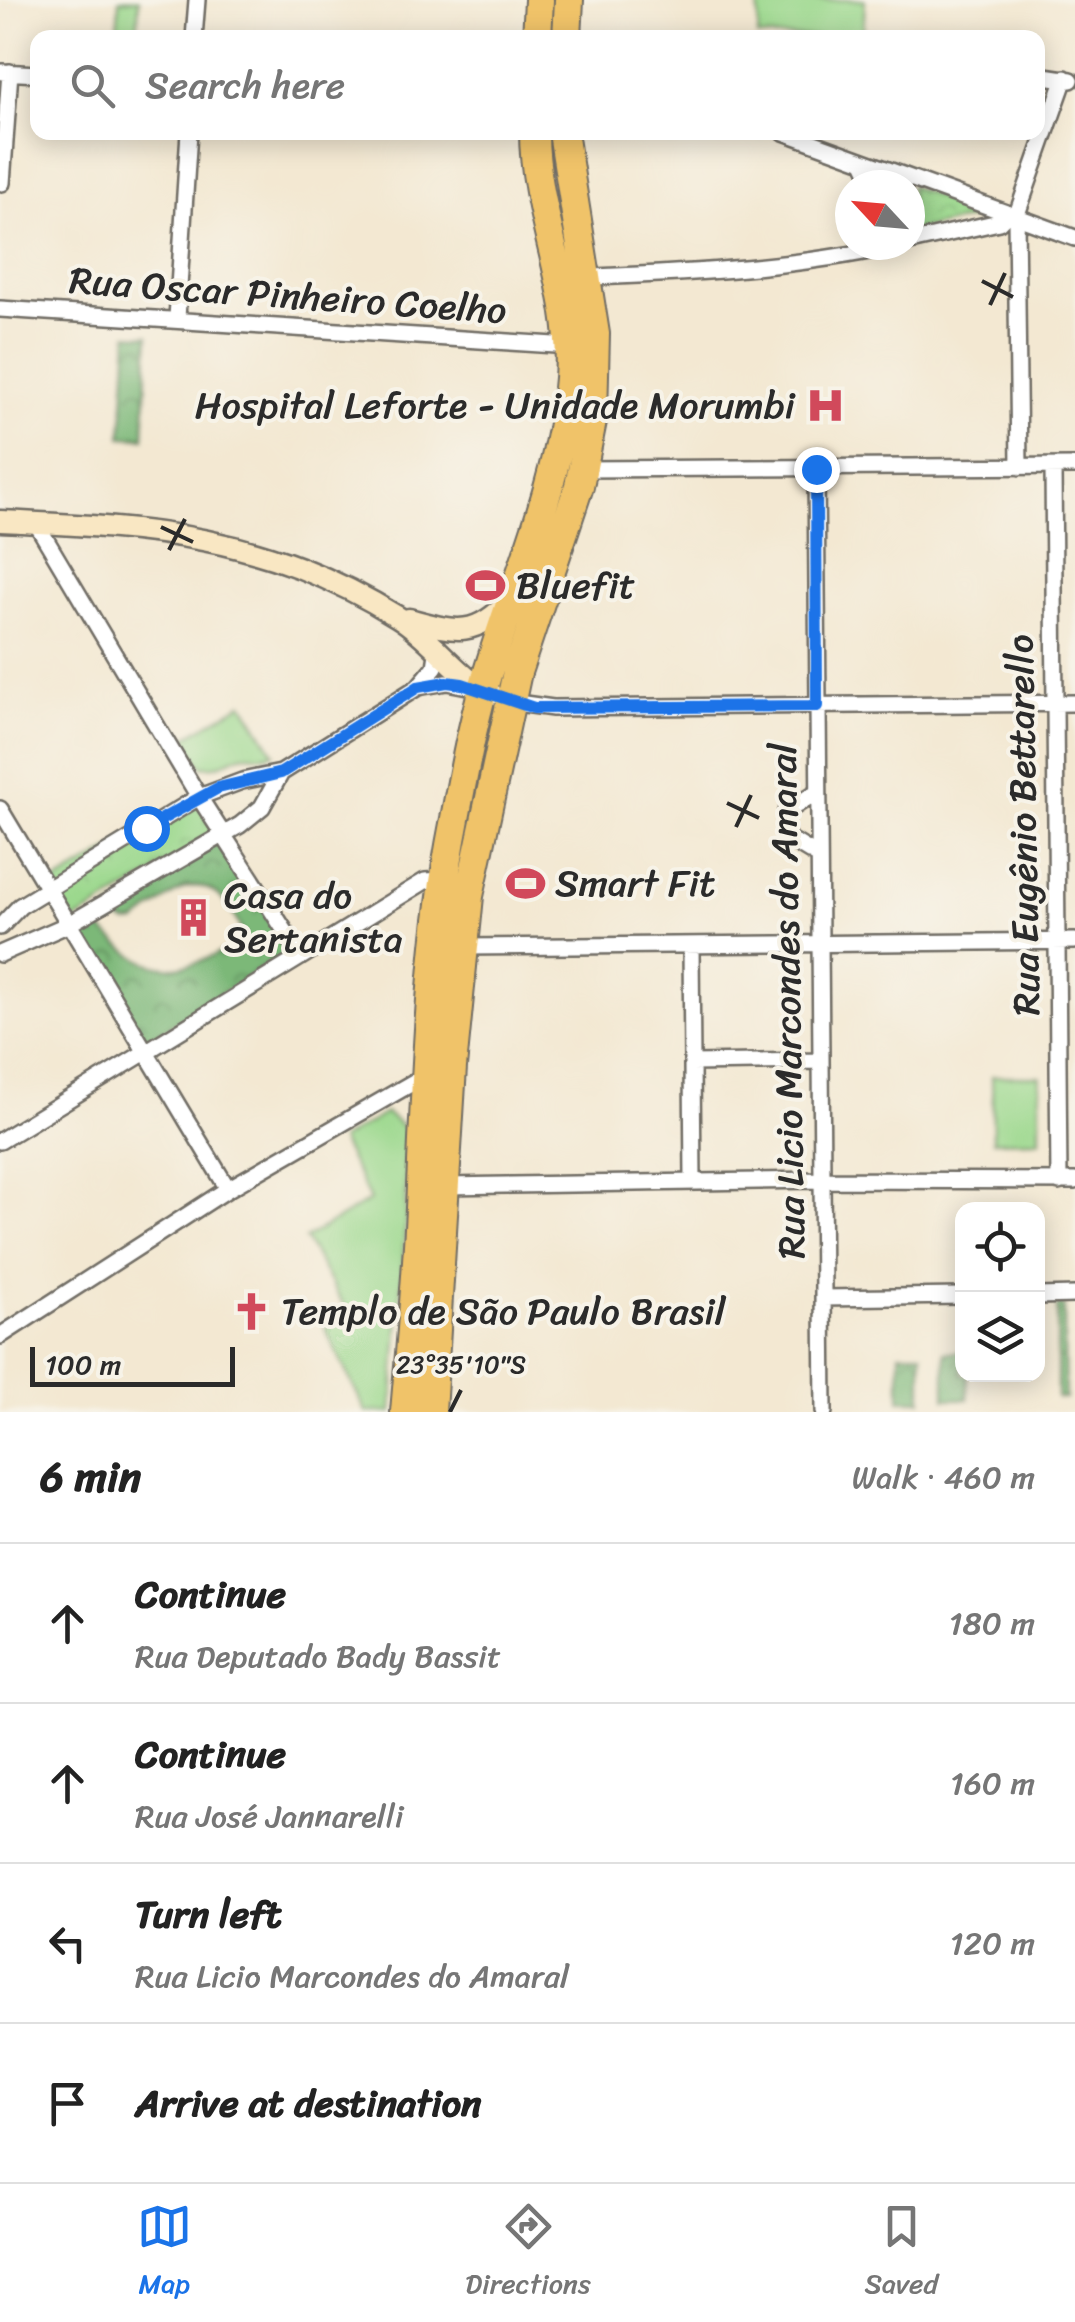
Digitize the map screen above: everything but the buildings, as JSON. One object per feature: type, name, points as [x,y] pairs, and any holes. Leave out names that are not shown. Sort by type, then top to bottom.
[{"type":"highway","points":[[537,30],[539,0]]},
{"type":"highway","points":[[568,30],[570,0]]},
{"type":"highway","points":[[431,1412],[462,947],[469,896],[510,702],[583,469],[596,378],[595,334],[542,202],[535,140]]},
{"type":"highway","points":[[405,1412],[432,981],[444,880],[483,690],[551,476],[566,408],[576,287],[564,140]]},
{"type":"main road","points":[[0,521],[121,526],[232,544],[330,581],[398,616],[483,690],[510,702]]},
{"type":"main road","points":[[398,616],[453,630],[469,630],[494,617],[511,599]]},
{"type":"street","points":[[195,30],[197,0]]},
{"type":"street","points":[[2,184],[5,72],[30,74]]},
{"type":"street","points":[[1045,76],[1070,79],[1045,138]]},
{"type":"street","points":[[178,318],[189,140]]},
{"type":"street","points":[[805,140],[864,162],[872,170]]},
{"type":"street","points":[[1019,467],[1012,215],[1044,140]]},
{"type":"street","points":[[925,192],[1012,215],[1075,238]]},
{"type":"street","points":[[925,239],[999,222],[1012,215]]},
{"type":"street","points":[[576,287],[727,271],[835,254]]},
{"type":"street","name":"Rua Oscar Pinheiro Coelho","points":[[0,309],[571,346]]},
{"type":"street","points":[[583,469],[1075,466]]},
{"type":"street","name":"Rua Eugênio Bettarello","points":[[1053,467],[1056,941],[1067,1101],[1067,1182]]},
{"type":"street","name":"Rua Licio Marcondes do Amaral","points":[[816,469],[824,1412]]},
{"type":"street","points":[[36,522],[199,797],[301,956]]},
{"type":"street","points":[[0,927],[20,906],[47,888],[199,797],[242,780],[281,773],[418,687],[435,666],[438,648]]},
{"type":"street","points":[[418,687],[447,682],[483,690]]},
{"type":"street","points":[[510,702],[553,708],[1075,702]]},
{"type":"street","points":[[0,954],[68,924],[223,833],[262,807],[281,773]]},
{"type":"street","points":[[818,792],[786,812],[786,837],[819,857]]},
{"type":"street","points":[[0,809],[228,1190]]},
{"type":"street","points":[[0,1140],[425,881],[444,880]]},
{"type":"street","points":[[462,947],[1075,940]]},
{"type":"street","points":[[691,946],[693,1182]]},
{"type":"street","points":[[692,1063],[820,1061]]},
{"type":"street","points":[[0,1336],[228,1190],[426,1075]]},
{"type":"street","points":[[446,1186],[821,1180],[1067,1182]]},
{"type":"street","points":[[1045,1296],[1075,1295]]},
{"type":"street","points":[[823,1298],[955,1296]]},
{"type":"green space","points":[[119,0],[139,0],[137,30],[117,30]]},
{"type":"green space","points":[[759,0],[865,0],[863,30],[758,30]]},
{"type":"green space","points":[[925,192],[985,216],[925,228]]},
{"type":"green space","points":[[128,334],[149,335],[144,438],[122,437]]},
{"type":"green space","points":[[243,703],[274,753],[241,755],[218,765],[202,766],[183,739]]},
{"type":"green space","points":[[199,797],[223,833],[69,924],[47,888]]},
{"type":"green space","points":[[220,840],[289,951],[146,1041],[77,930],[92,921],[132,954],[164,967],[199,962],[245,940],[223,901],[215,893],[195,886],[183,889],[136,922],[127,923],[104,913]]},
{"type":"green space","points":[[992,1076],[1040,1076],[1040,1140],[993,1141]]},
{"type":"green space","points":[[386,1113],[404,1128],[406,1217],[392,1412],[366,1412],[325,1328],[348,1312],[305,1239],[370,1200],[340,1140]]},
{"type":"green space","points":[[1064,1305],[1065,1398],[1057,1398],[1057,1306]]},
{"type":"green space","points":[[945,1352],[955,1352],[955,1382],[968,1382],[968,1399],[945,1399]]},
{"type":"green space","points":[[900,1353],[922,1353],[922,1400],[900,1400]]},
{"type":"place","name":"Hospital Leforte - Unidade Morumbi","points":[[825,405]]},
{"type":"place","name":"Bluefit","points":[[486,585]]},
{"type":"place","name":"Smart Fit","points":[[525,883]]},
{"type":"place","name":"Casa do Sertanista","points":[[194,917]]},
{"type":"place","name":"Templo de São Paulo Brasil","points":[[251,1311]]},
{"type":"route","points":[[146,828],[218,788],[281,773],[418,687],[447,682],[462,684],[534,708],[817,706],[816,469]]}]
